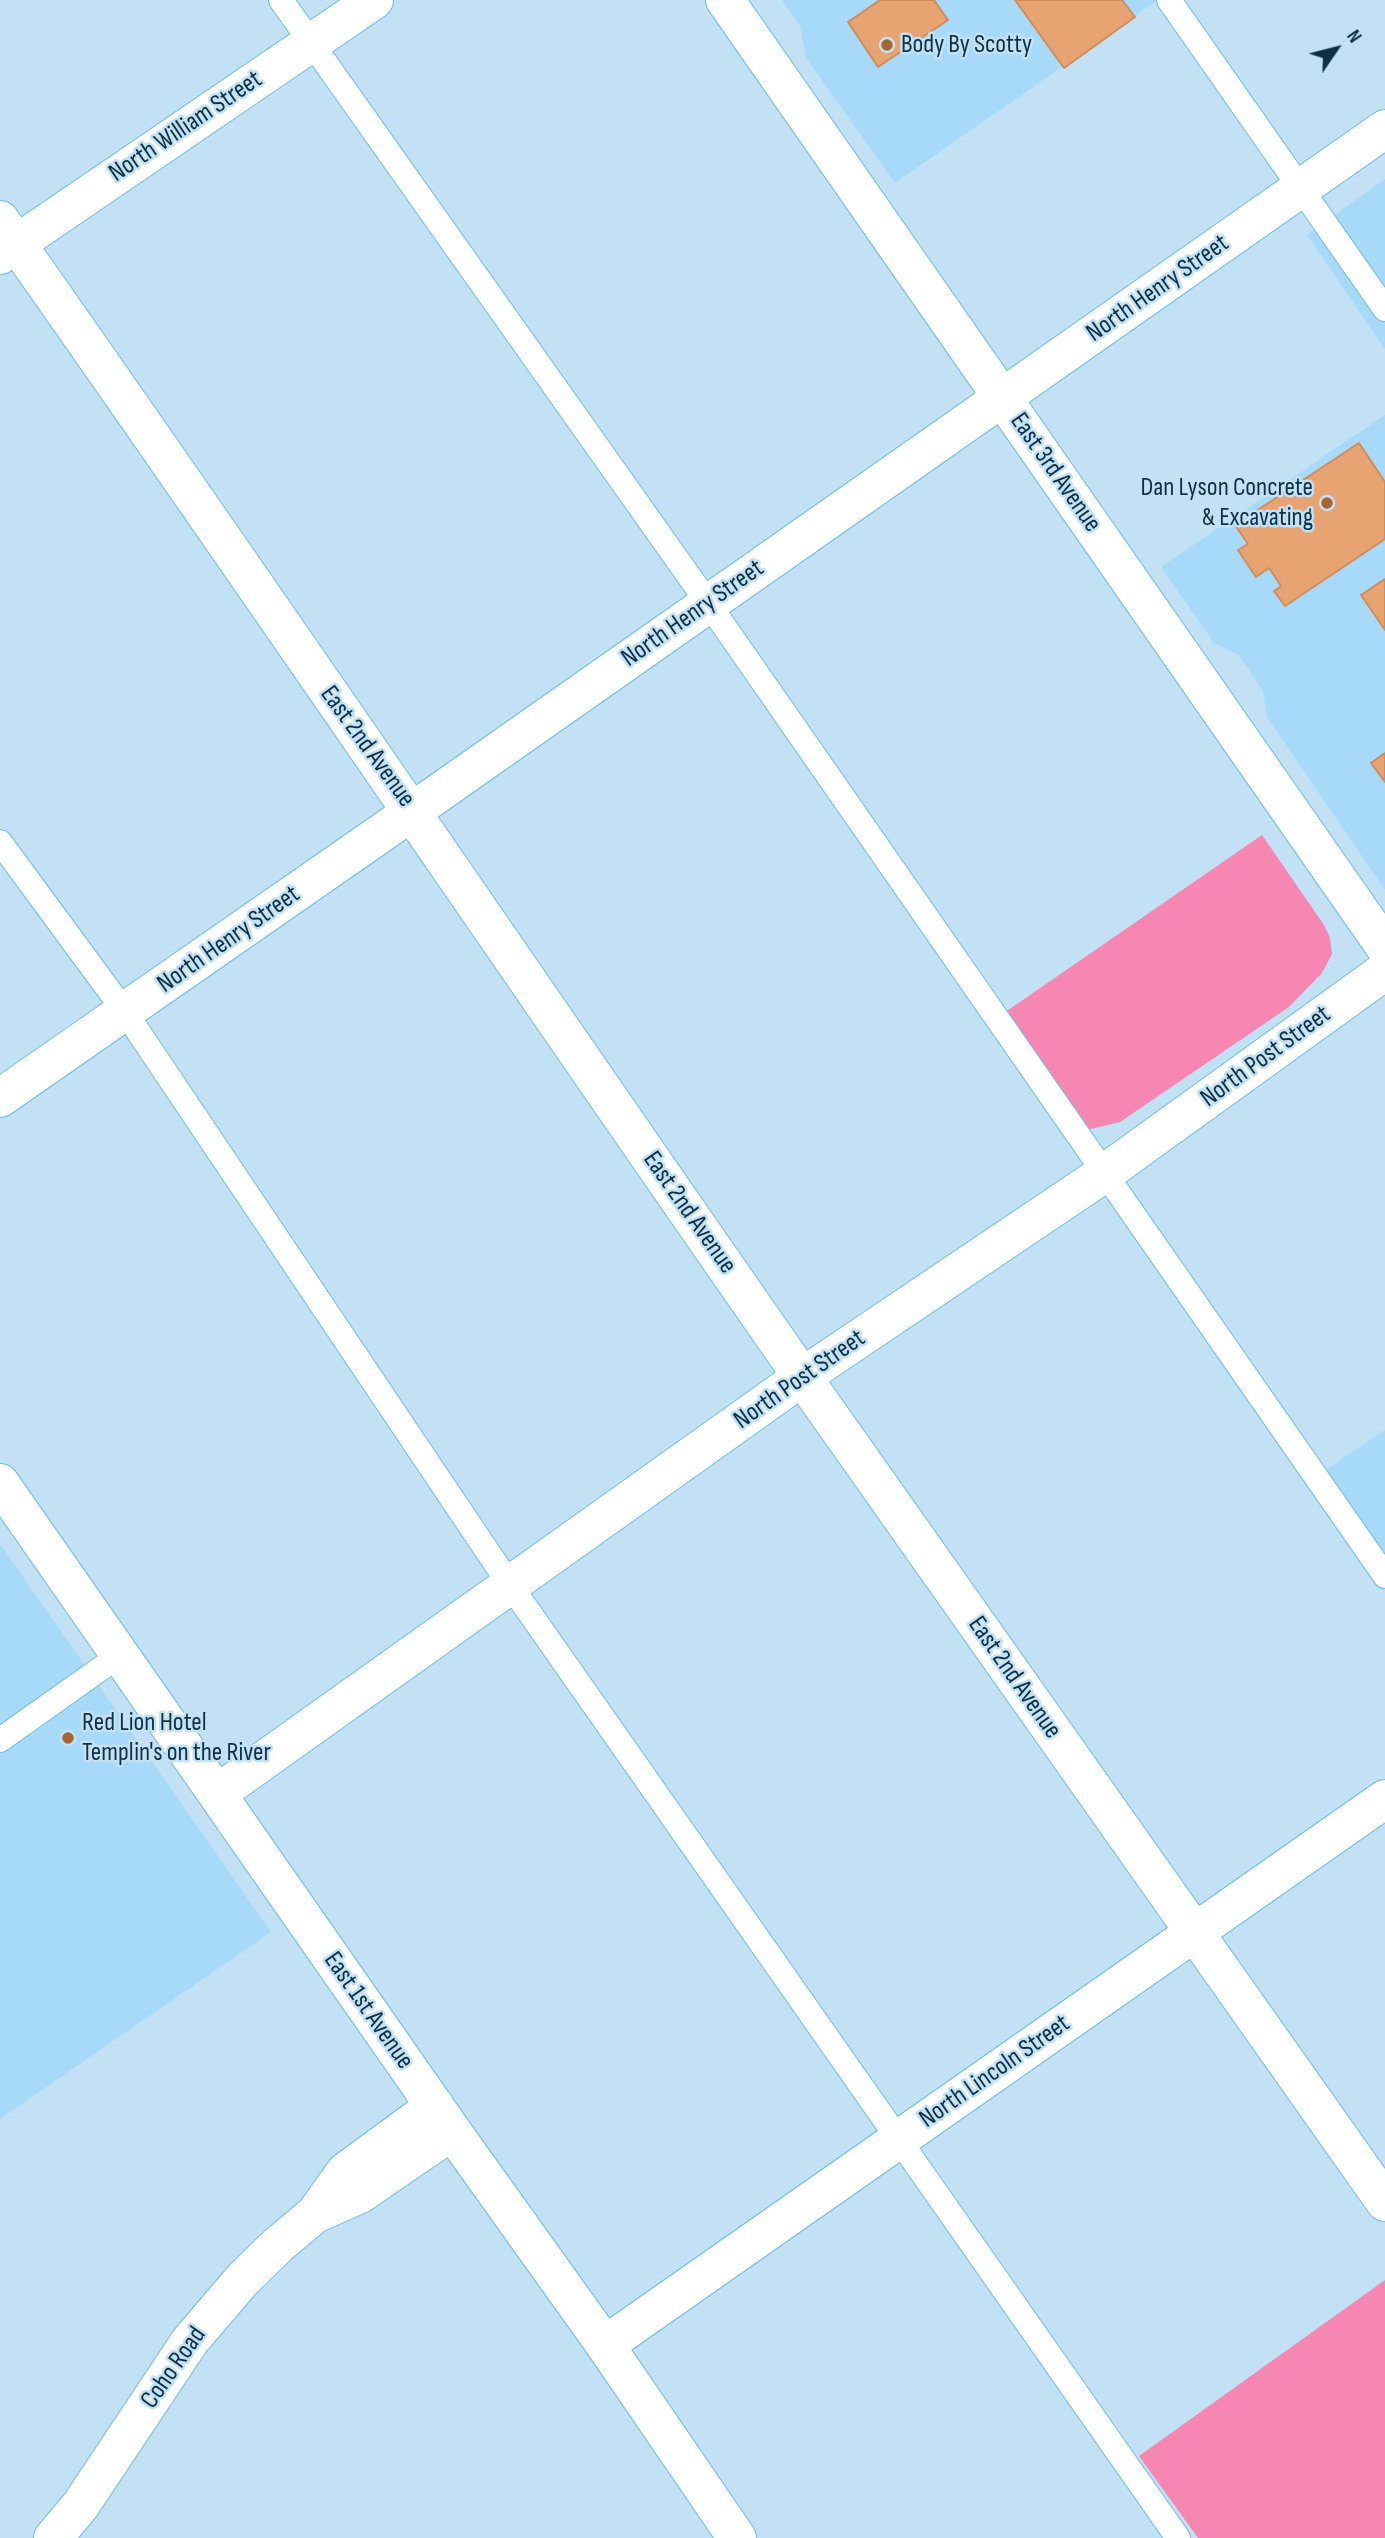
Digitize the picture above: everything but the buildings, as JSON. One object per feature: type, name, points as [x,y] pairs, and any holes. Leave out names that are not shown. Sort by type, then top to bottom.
[{"type":"street","name":"North William Street","points":[[5,240],[374,0]]},
{"type":"street","name":"East 3rd Avenue","points":[[725,0],[1385,947]]},
{"type":"street","name":"North Henry Street","points":[[0,1098],[1385,129]]},
{"type":"street","name":"East 2nd Avenue","points":[[5,240],[413,811],[802,1377],[1385,2202]]},
{"type":"street","name":"North Post Street","points":[[218,1793],[802,1377],[1105,1173],[1385,971]]},
{"type":"street","name":"East 1st Avenue","points":[[0,1483],[443,2119],[606,2345],[737,2538]]},
{"type":"street","name":"North Lincoln Street","points":[[606,2345],[1385,1799]]},
{"type":"street","name":"Coho Road","points":[[53,2538],[80,2506],[190,2341],[243,2279],[315,2214],[345,2172],[443,2119]]},
{"type":"lane","points":[[281,0],[708,603],[1385,1576]]},
{"type":"lane","points":[[1169,0],[1385,309]]},
{"type":"lane","points":[[0,842],[125,1012],[510,1585],[1178,2538]]},
{"type":"lane","points":[[0,1740],[120,1655]]},
{"type":"shaded area","points":[[782,0],[1158,0],[895,183],[806,58],[800,26]]},
{"type":"shaded area","points":[[1385,179],[1385,349],[1307,235]]},
{"type":"shaded area","points":[[1385,415],[1385,890],[1267,717],[1263,691],[1239,655],[1214,643],[1161,567]]},
{"type":"shaded area","points":[[1262,835],[1324,925],[1330,938],[1332,954],[1322,973],[1289,1007],[1120,1122],[1083,1131],[1001,1015]]},
{"type":"shaded area","points":[[1385,1430],[1385,1566],[1321,1473]]},
{"type":"shaded area","name":"Red Lion Hotel Templin's on the River","points":[[0,1544],[271,1932],[0,2119]]},
{"type":"shaded area","points":[[1385,2280],[1385,2538],[1198,2538],[1139,2456]]},
{"type":"place","name":"Body By Scotty","points":[[887,45]]},
{"type":"place","name":"Dan Lyson Concrete & Excavating","points":[[1327,503]]},
{"type":"place","name":"Red Lion Hotel Templin's on the River","points":[[68,1738]]}]
